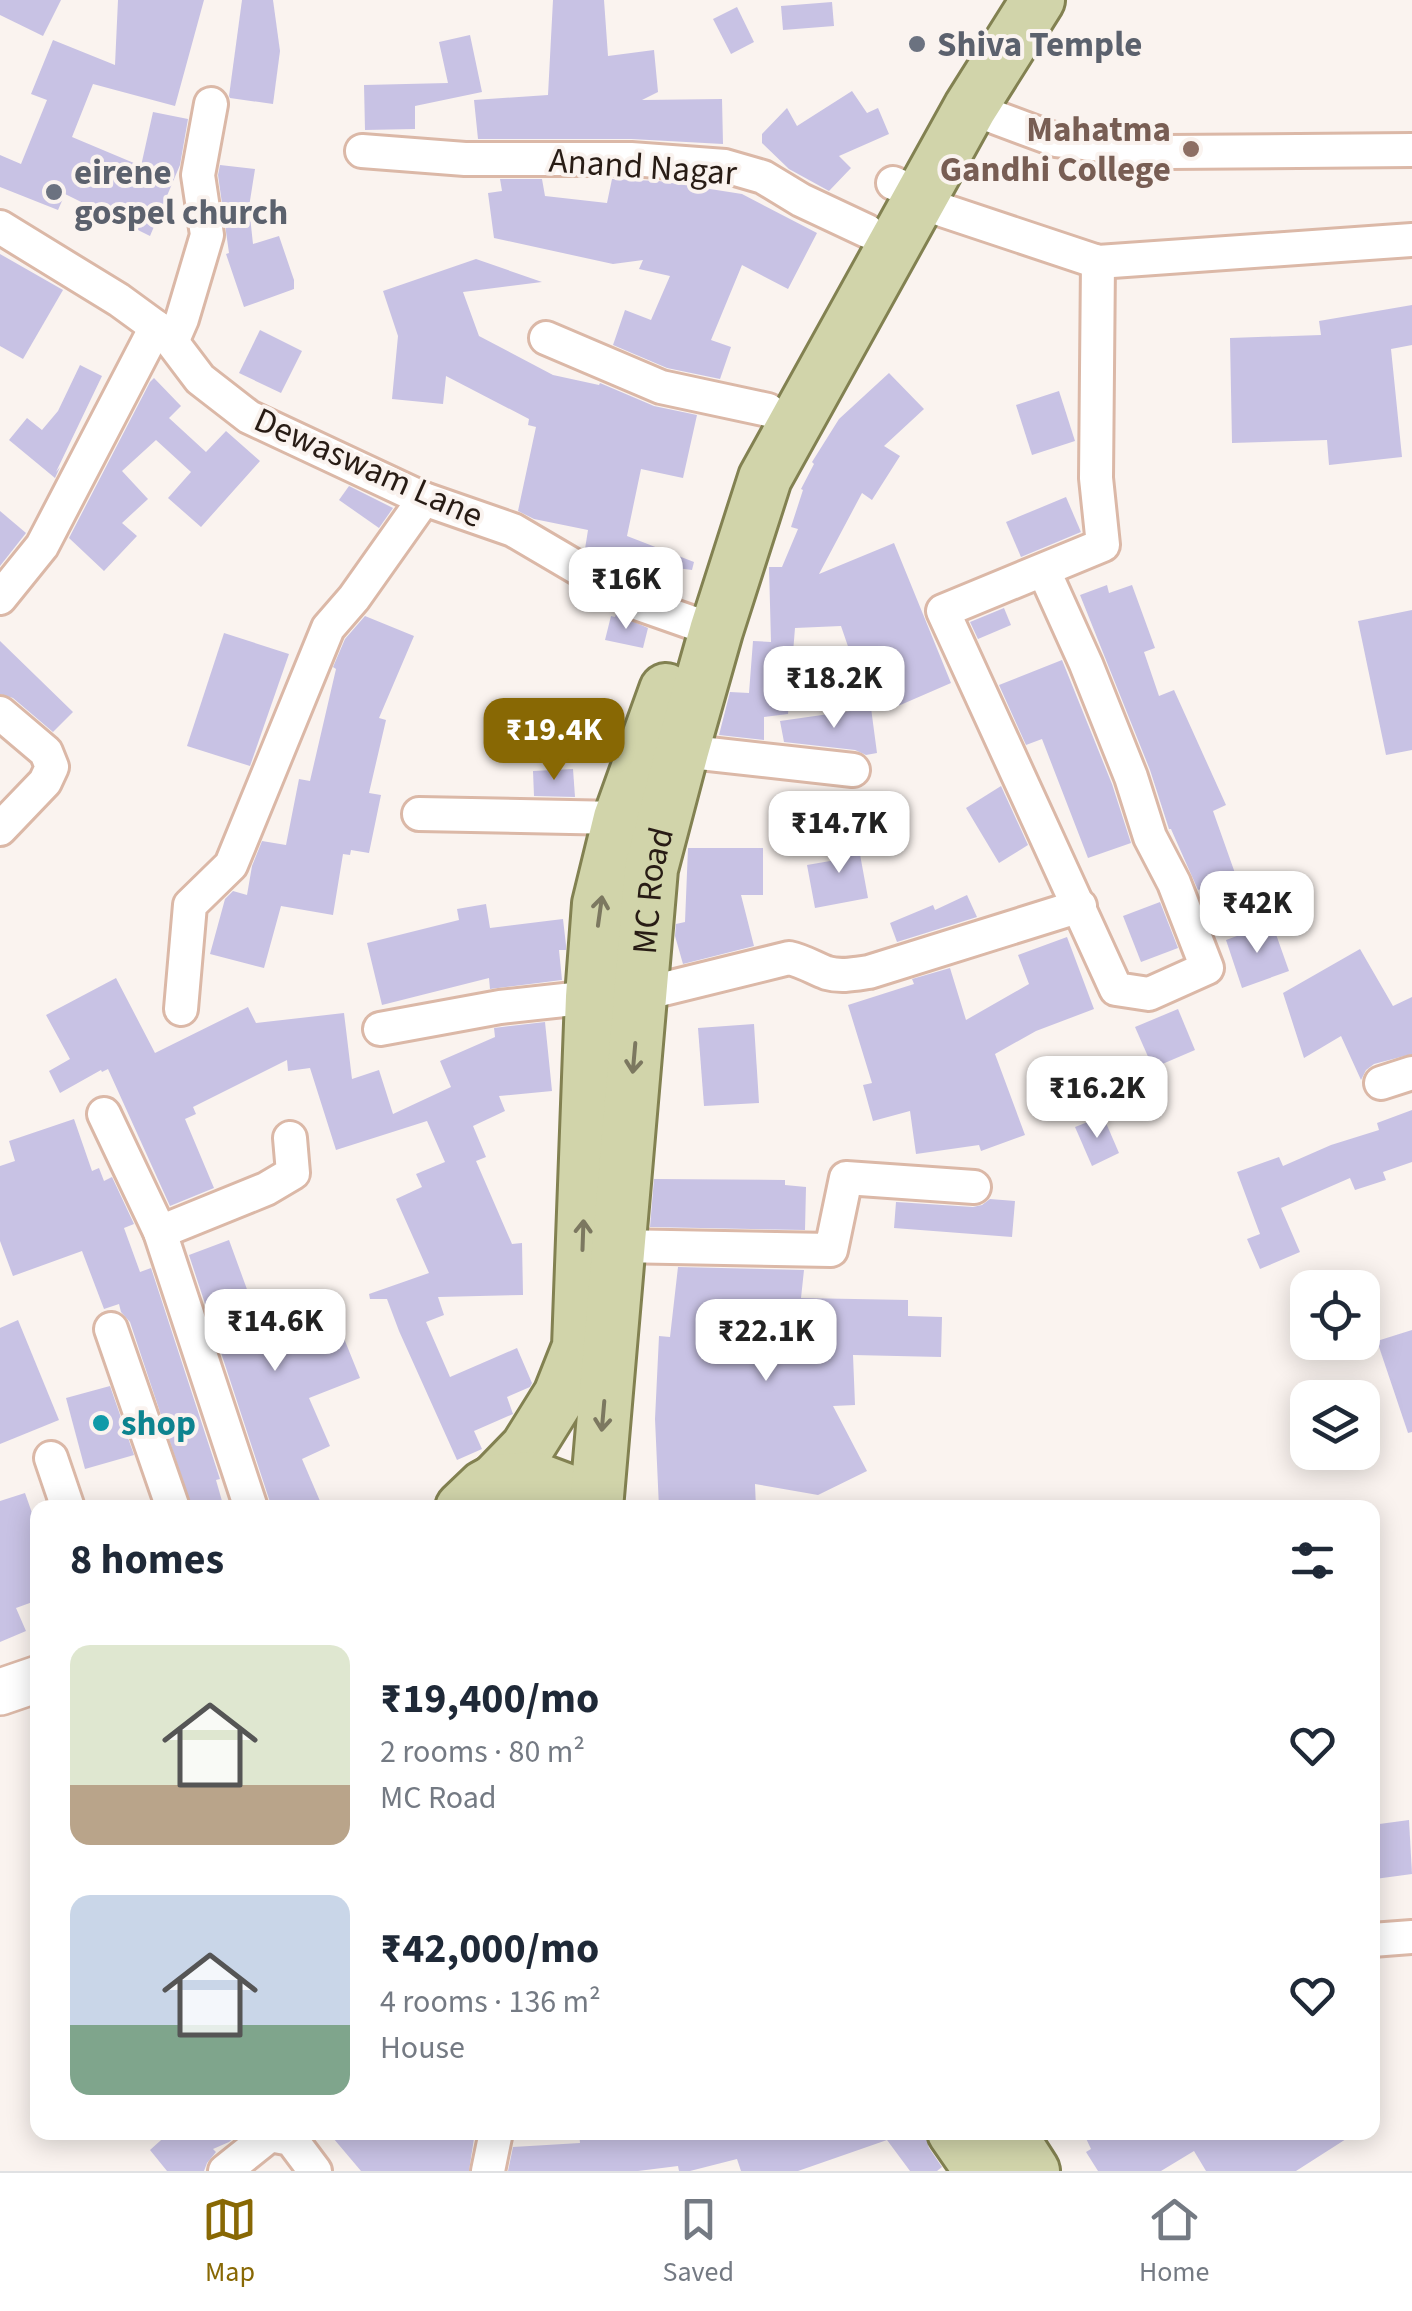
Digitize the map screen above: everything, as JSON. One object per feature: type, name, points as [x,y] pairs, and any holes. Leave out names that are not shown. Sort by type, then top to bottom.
[{"type":"main road","name":"MC Road","points":[[597,1500],[617,1246],[616,996],[599,904],[620,818],[765,478],[995,0]]},
{"type":"main road","name":"MC Road","points":[[478,1494],[526,1448],[560,1395],[579,1347],[616,996],[682,751],[703,627],[768,410],[867,230],[907,189],[970,108],[1038,0]]},
{"type":"main road","points":[[478,1494],[534,1478],[565,1490],[574,1500]]},
{"type":"main road","points":[[0,1692],[30,1681]]},
{"type":"main road","points":[[978,2155],[1033,2171]]},
{"type":"street","points":[[0,598],[42,546],[164,335],[182,319],[207,235],[198,174],[211,104]]},
{"type":"street","points":[[970,108],[1056,140],[1168,152],[1412,150]]},
{"type":"street","name":"Anand Nagar","points":[[362,151],[466,159],[631,158],[724,166],[763,177],[801,200],[867,230]]},
{"type":"street","points":[[907,189],[942,210],[1098,262],[1412,240]]},
{"type":"street","name":"Dewaswam Lane","points":[[0,227],[119,300],[164,335],[200,379],[249,417],[424,498],[513,530],[639,604],[703,627]]},
{"type":"street","points":[[1044,571],[1086,664],[1150,836],[1174,883],[1207,968],[1149,994],[1116,990],[944,611],[1103,545],[1096,478],[1098,262]]},
{"type":"street","points":[[546,338],[661,387],[768,410]]},
{"type":"street","points":[[181,1009],[190,905],[231,865],[328,628],[354,598],[424,498]]},
{"type":"street","points":[[0,713],[46,752],[52,767],[45,782],[0,830]]},
{"type":"street","points":[[682,751],[853,770]]},
{"type":"street","points":[[418,814],[620,818]]},
{"type":"street","points":[[380,1029],[500,1007],[616,996],[789,958],[840,975],[868,972],[1080,906]]},
{"type":"street","points":[[104,1114],[160,1232],[248,1500]]},
{"type":"street","points":[[160,1232],[266,1189],[293,1173],[290,1138]]},
{"type":"street","points":[[617,1246],[831,1250],[846,1178],[974,1187]]},
{"type":"street","points":[[111,1328],[170,1500]]},
{"type":"street","points":[[51,1458],[65,1500]]},
{"type":"street","points":[[1380,1939],[1412,1937]]},
{"type":"street","points":[[225,2171],[264,2140]]},
{"type":"street","points":[[293,2140],[315,2171]]},
{"type":"street","points":[[488,2171],[494,2140]]},
{"type":"building","points":[[0,0],[61,0],[43,36],[0,15]]},
{"type":"building","points":[[118,0],[204,0],[175,106],[93,84],[72,137],[141,166],[153,112],[188,119],[180,165],[150,236],[65,194],[58,210],[0,187],[0,155],[21,164],[47,100],[31,94],[53,40],[115,65]]},
{"type":"building","points":[[242,0],[273,0],[280,51],[273,104],[229,96]]},
{"type":"building","points":[[553,0],[604,0],[608,56],[654,50],[658,92],[642,100],[722,99],[723,144],[631,139],[478,139],[474,100],[548,95]]},
{"type":"building","points":[[832,2],[834,26],[783,30],[781,6]]},
{"type":"building","points":[[737,7],[754,42],[731,54],[713,19]]},
{"type":"building","points":[[470,35],[482,92],[415,106],[415,129],[365,130],[364,85],[448,83],[439,42]]},
{"type":"building","points":[[852,91],[867,113],[878,108],[889,134],[839,156],[851,168],[829,191],[789,169],[762,143],[762,134],[787,108],[797,126]]},
{"type":"building","points":[[220,165],[255,169],[249,207],[253,244],[279,236],[294,289],[244,307],[226,254],[229,253],[218,175]]},
{"type":"building","points":[[500,179],[542,179],[545,196],[607,203],[612,179],[659,181],[742,194],[817,233],[788,289],[742,265],[711,340],[731,347],[720,379],[667,368],[613,345],[625,310],[651,320],[670,276],[639,269],[643,260],[613,264],[494,238],[488,193],[502,191]]},
{"type":"building","points":[[0,254],[63,290],[23,359],[0,346]]},
{"type":"building","points":[[476,259],[542,282],[463,292],[479,336],[553,375],[600,383],[654,406],[697,415],[683,478],[641,469],[627,536],[694,562],[692,570],[677,568],[667,593],[631,576],[636,564],[604,560],[585,549],[588,530],[534,519],[518,511],[536,427],[528,425],[529,419],[446,376],[443,404],[392,399],[398,336],[383,291]]},
{"type":"building","points":[[1412,305],[1412,345],[1391,349],[1402,457],[1329,465],[1327,440],[1232,443],[1230,338],[1321,335],[1319,321]]},
{"type":"building","points":[[260,330],[302,351],[281,393],[239,373]]},
{"type":"building","points":[[80,365],[102,376],[55,478],[9,440],[27,418],[42,430],[58,411]]},
{"type":"building","points":[[889,373],[924,409],[884,446],[900,456],[872,500],[862,493],[819,574],[894,543],[951,683],[898,706],[876,652],[853,661],[841,626],[795,628],[788,714],[764,717],[764,740],[719,735],[730,692],[749,693],[753,641],[771,642],[769,567],[782,567],[798,529],[791,527],[812,462],[839,419]]},
{"type":"building","points":[[154,378],[181,406],[169,418],[206,452],[226,431],[260,461],[201,527],[168,498],[191,472],[156,440],[122,471],[148,499],[122,523],[137,536],[104,571],[69,538]]},
{"type":"building","points":[[1059,391],[1075,441],[1032,455],[1016,405]]},
{"type":"building","points":[[349,486],[393,508],[379,528],[339,500]]},
{"type":"building","points":[[1066,497],[1081,532],[1021,557],[1006,522]]},
{"type":"building","points":[[0,511],[26,533],[0,566]]},
{"type":"building","points":[[1107,585],[1109,593],[1132,585],[1155,648],[1144,652],[1159,696],[1174,690],[1226,805],[1213,811],[1236,876],[1198,890],[1169,829],[1150,770],[1080,595]]},
{"type":"building","points":[[1004,608],[1011,625],[978,639],[970,622]]},
{"type":"building","points":[[1412,610],[1412,750],[1386,755],[1358,621]]},
{"type":"building","points":[[616,614],[648,628],[643,648],[605,640],[611,616]]},
{"type":"building","points":[[365,616],[414,636],[379,718],[386,720],[369,793],[381,795],[369,853],[351,850],[350,855],[343,854],[333,915],[281,906],[264,968],[210,954],[225,899],[233,891],[247,895],[262,841],[286,845],[299,779],[310,781],[336,669],[333,667],[345,639]]},
{"type":"building","points":[[224,633],[289,654],[250,766],[187,746]]},
{"type":"building","points":[[0,641],[73,712],[53,732],[13,698],[0,694]]},
{"type":"building","points":[[1062,660],[1112,784],[1131,843],[1088,858],[1042,739],[1026,745],[999,685]]},
{"type":"building","points":[[871,708],[877,753],[866,755],[855,750],[784,742],[780,721]]},
{"type":"building","points":[[573,769],[575,797],[534,796],[533,771]]},
{"type":"building","points":[[1001,786],[1028,845],[999,863],[966,808]]},
{"type":"building","points":[[857,838],[868,898],[815,908],[807,865],[836,860],[833,842]]},
{"type":"building","points":[[688,848],[763,848],[763,895],[741,895],[754,946],[683,964],[675,936],[676,924],[685,922]]},
{"type":"building","points":[[967,895],[977,917],[897,942],[890,923],[933,905],[935,910]]},
{"type":"building","points":[[1160,902],[1178,948],[1141,962],[1123,916]]},
{"type":"building","points":[[486,904],[490,928],[563,919],[566,950],[559,950],[562,980],[490,989],[489,978],[382,1005],[367,943],[459,920],[457,909]]},
{"type":"building","points":[[1272,923],[1289,971],[1242,988],[1226,940]]},
{"type":"building","points":[[1067,937],[1094,1009],[1036,1031],[995,1054],[1025,1135],[981,1151],[979,1145],[916,1154],[910,1111],[873,1121],[863,1085],[872,1083],[848,1005],[950,968],[966,1020],[1029,984],[1018,955]]},
{"type":"building","points":[[1360,949],[1393,1006],[1412,997],[1412,1054],[1374,1064],[1361,1080],[1341,1036],[1304,1058],[1283,993]]},
{"type":"building","points":[[116,978],[155,1053],[248,1007],[256,1023],[344,1013],[352,1079],[379,1070],[393,1114],[451,1087],[440,1061],[495,1037],[494,1028],[545,1022],[552,1091],[499,1096],[505,1111],[473,1126],[486,1157],[476,1161],[512,1244],[522,1243],[523,1295],[438,1297],[444,1315],[426,1322],[450,1377],[517,1348],[532,1383],[507,1397],[513,1414],[474,1431],[482,1449],[457,1460],[387,1299],[370,1299],[369,1294],[429,1273],[396,1199],[422,1187],[416,1174],[445,1162],[427,1121],[336,1150],[310,1068],[288,1071],[287,1060],[193,1107],[196,1114],[185,1119],[214,1188],[170,1206],[108,1069],[60,1093],[49,1071],[70,1059],[46,1015]]},
{"type":"building","points":[[1178,1009],[1195,1050],[1153,1068],[1135,1027]]},
{"type":"building","points":[[754,1024],[759,1103],[704,1106],[698,1028]]},
{"type":"building","points":[[1412,1110],[1412,1162],[1383,1172],[1386,1180],[1355,1190],[1350,1178],[1281,1208],[1300,1252],[1260,1269],[1247,1239],[1260,1234],[1237,1172],[1279,1157],[1283,1166],[1379,1130],[1377,1123]]},
{"type":"building","points":[[1103,1116],[1119,1153],[1092,1166],[1075,1127]]},
{"type":"building","points":[[74,1119],[92,1171],[99,1168],[104,1181],[112,1177],[134,1224],[124,1228],[140,1272],[151,1268],[220,1479],[216,1480],[222,1500],[189,1500],[130,1322],[119,1304],[104,1309],[82,1251],[13,1276],[0,1241],[0,1166],[15,1161],[9,1141]]},
{"type":"building","points":[[654,1179],[785,1180],[785,1185],[806,1187],[805,1230],[650,1227]]},
{"type":"building","points":[[990,1199],[1015,1201],[1012,1237],[894,1228],[896,1202],[973,1207]]},
{"type":"building","points":[[229,1240],[260,1325],[328,1299],[360,1378],[309,1398],[330,1446],[302,1459],[320,1500],[269,1500],[189,1255]]},
{"type":"building","points":[[678,1267],[804,1270],[801,1298],[908,1300],[908,1316],[942,1317],[941,1357],[853,1355],[855,1405],[833,1406],[867,1471],[818,1495],[755,1484],[756,1500],[659,1500],[655,1419],[659,1336],[670,1337]]},
{"type":"building","points":[[18,1320],[59,1420],[0,1444],[0,1328]]},
{"type":"building","points":[[1412,1330],[1412,1432],[1408,1433],[1380,1340]]},
{"type":"building","name":"shop","points":[[110,1386],[134,1455],[85,1469],[66,1398]]},
{"type":"building","points":[[25,1493],[30,1507],[30,1603],[16,1608],[26,1631],[0,1642],[0,1501]]},
{"type":"building","points":[[1409,1820],[1412,1874],[1380,1878],[1380,1824]]},
{"type":"building","points":[[161,2140],[231,2140],[213,2149],[216,2152],[204,2171],[167,2171],[150,2150]]},
{"type":"building","points":[[335,2140],[474,2140],[469,2171],[361,2171]]},
{"type":"building","points":[[580,2140],[887,2140],[798,2171],[741,2171],[737,2159],[690,2171],[679,2171],[678,2166],[638,2171],[508,2171],[513,2147],[580,2143]]},
{"type":"building","points":[[887,2140],[926,2140],[942,2167],[937,2171],[910,2171]]},
{"type":"building","points":[[1087,2140],[1344,2140],[1296,2171],[1206,2171],[1194,2151],[1161,2171],[1098,2171],[1086,2152],[1091,2149]]},
{"type":"place","name":"Shiva Temple","points":[[917,44]]},
{"type":"place","name":"Mahatma Gandhi College","points":[[1191,149]]},
{"type":"place","name":"eirene gospel church","points":[[54,192]]},
{"type":"place","name":"shop","points":[[101,1423]]}]
